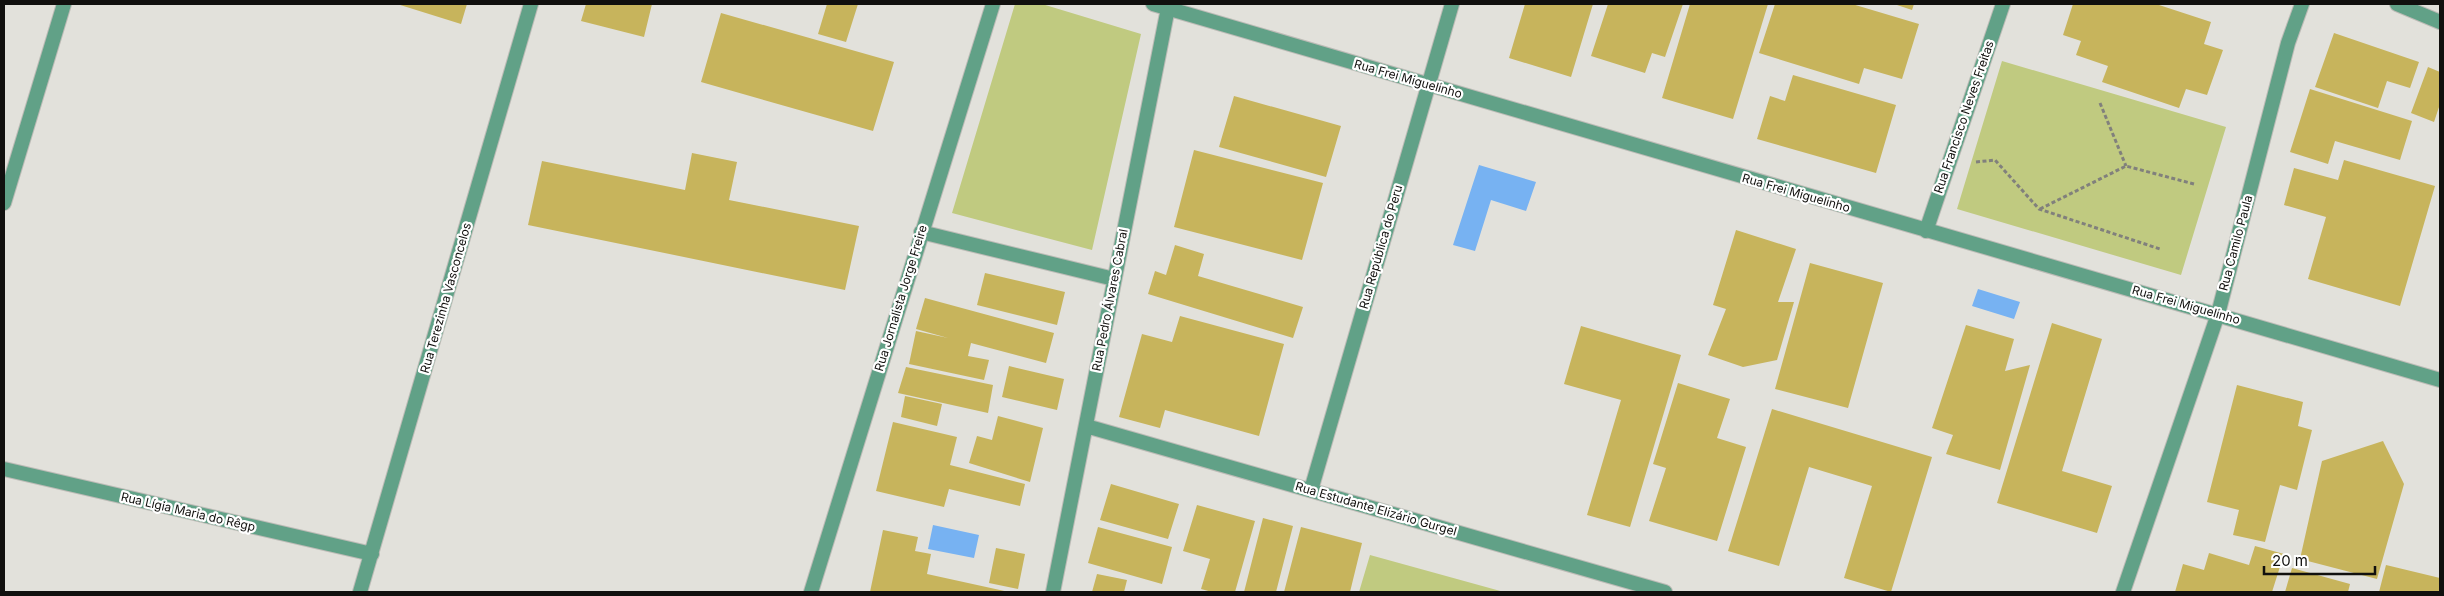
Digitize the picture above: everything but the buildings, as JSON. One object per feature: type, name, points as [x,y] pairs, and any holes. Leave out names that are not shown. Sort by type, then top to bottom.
[{"type":"street","points":[[4,203],[64,4]]},
{"type":"street","name":"Rua Terezinha Vasconcelos","points":[[360,592],[531,4]]},
{"type":"street","name":"Rua Jornalista Jorge Freire","points":[[811,592],[993,4]]},
{"type":"street","name":"Rua Frei Miguelinho","points":[[1153,4],[2440,380]]},
{"type":"street","name":"Rua República do Peru","points":[[1311,490],[1427,84],[1452,4]]},
{"type":"street","name":"Rua Francisco Neves Freitas","points":[[1926,230],[2003,4]]},
{"type":"street","name":"Rua Camilo Paula","points":[[2123,592],[2218,314],[2288,43],[2302,4]]},
{"type":"street","points":[[2397,4],[2440,22]]},
{"type":"street","name":"Rua Pedro Álvares Cabral","points":[[1053,592],[1168,8]]},
{"type":"street","points":[[921,232],[1114,279]]},
{"type":"street","name":"Rua Estudante Elizário Gurgel","points":[[1086,426],[1665,592]]},
{"type":"street","name":"Rua Lígia Maria do Rêgp","points":[[4,469],[372,554]]},
{"type":"path","points":[[2100,102],[2126,166]]},
{"type":"path","points":[[1948,165],[1995,160],[2040,209],[2160,249]]},
{"type":"path","points":[[2040,209],[2126,166],[2194,184]]},
{"type":"green space","points":[[1015,4],[1042,4],[1141,34],[1092,250],[952,213]]},
{"type":"green space","points":[[2002,61],[2226,127],[2181,275],[1957,209]]},
{"type":"green space","points":[[1370,555],[1504,592],[1359,592]]},
{"type":"water","points":[[1479,165],[1536,182],[1526,211],[1491,200],[1475,251],[1453,245]]},
{"type":"water","points":[[1978,289],[2020,302],[2014,319],[1972,306]]},
{"type":"water","points":[[933,525],[979,535],[974,558],[928,549]]}]
